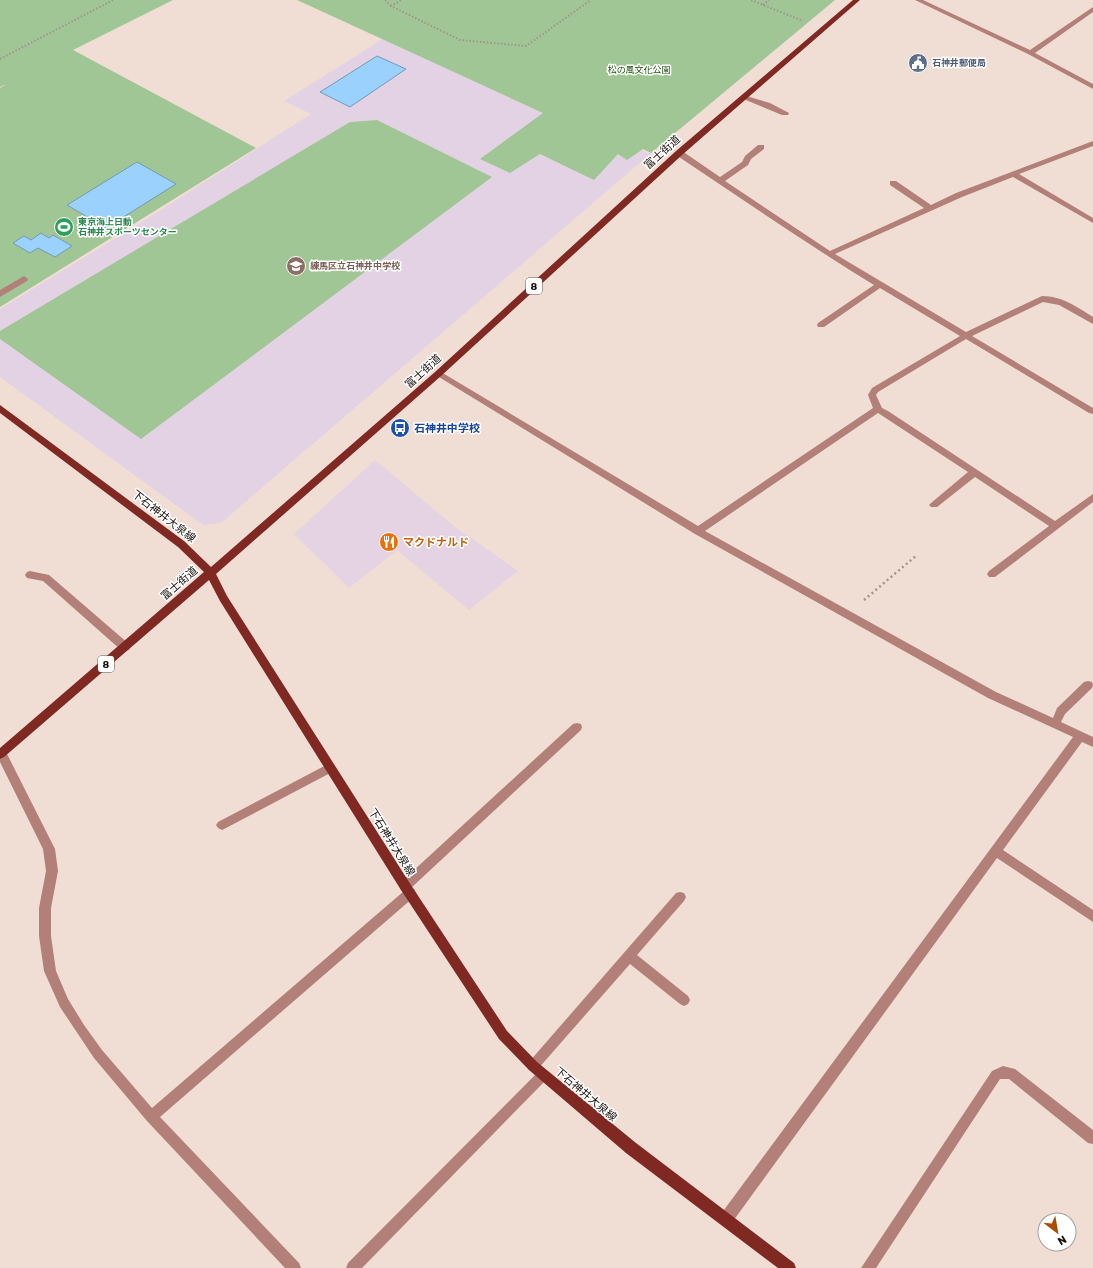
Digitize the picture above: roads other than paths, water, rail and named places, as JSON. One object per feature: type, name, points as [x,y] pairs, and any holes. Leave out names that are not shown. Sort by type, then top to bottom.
[{"type":"main road","name":"富士街道","points":[[1,753],[438,374],[679,153],[857,0]]},
{"type":"main road","name":"下石神井大泉線","points":[[0,408],[181,544],[210,572],[223,598],[408,890],[504,1034],[533,1066],[543,1076],[631,1148],[789,1268]]},
{"type":"street","points":[[918,0],[1030,53],[1093,87]]},
{"type":"street","points":[[1030,53],[1093,9]]},
{"type":"street","points":[[1086,14],[1093,17]]},
{"type":"street","points":[[743,97],[785,113]]},
{"type":"street","points":[[829,254],[930,208],[1093,143]]},
{"type":"street","points":[[720,181],[745,163],[748,158],[761,147]]},
{"type":"street","points":[[679,153],[829,254],[1092,411]]},
{"type":"street","points":[[1013,174],[1093,220]]},
{"type":"street","points":[[893,182],[930,208]]},
{"type":"street","points":[[0,294],[24,279]]},
{"type":"street","points":[[820,325],[881,284]]},
{"type":"street","points":[[878,410],[872,395],[875,390],[967,335],[1042,299],[1050,298],[1058,300],[1093,321]]},
{"type":"street","points":[[438,374],[698,531],[992,695],[1093,742]]},
{"type":"street","points":[[698,531],[872,412],[878,410],[885,413],[1056,526]]},
{"type":"street","points":[[934,505],[975,472]]},
{"type":"street","points":[[992,574],[1093,498]]},
{"type":"street","points":[[30,575],[46,578],[125,647]]},
{"type":"street","points":[[1055,725],[1061,711],[1088,685]]},
{"type":"street","points":[[151,1117],[408,890],[577,727]]},
{"type":"street","points":[[726,1219],[1079,736]]},
{"type":"street","points":[[1,753],[49,849],[52,871],[45,908],[45,936],[50,971],[64,1004],[98,1054],[151,1117],[294,1268]]},
{"type":"street","points":[[222,825],[330,768]]},
{"type":"street","points":[[995,851],[1093,917]]},
{"type":"street","points":[[533,1066],[680,897]]},
{"type":"street","points":[[628,956],[684,1000]]},
{"type":"street","points":[[868,1268],[996,1075],[1003,1072],[1011,1074],[1093,1138]]},
{"type":"street","points":[[353,1268],[543,1076]]},
{"type":"water","points":[[377,56],[406,69],[350,107],[320,92]]},
{"type":"water","points":[[137,162],[176,184],[106,228],[67,205]]},
{"type":"water","points":[[41,233],[49,238],[53,235],[72,246],[55,257],[38,248],[30,253],[13,243],[24,236],[31,240]]},
{"type":"place","name":"石神井郵便局","points":[[918,63]]},
{"type":"place","name":"東京海上日動 石神井スポーツセンター","points":[[64,227]]},
{"type":"place","name":"練馬区立石神井中学校","points":[[296,266]]},
{"type":"place","name":"石神井中学校","points":[[400,428]]},
{"type":"place","name":"マクドナルド","points":[[389,542]]},
{"type":"park label","name":"松の風文化公園","points":[[639,70]]}]
